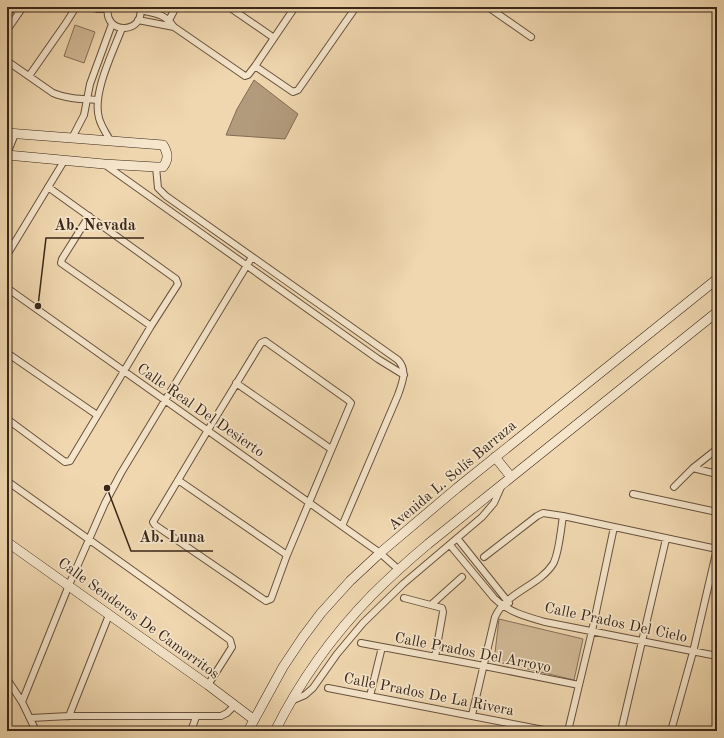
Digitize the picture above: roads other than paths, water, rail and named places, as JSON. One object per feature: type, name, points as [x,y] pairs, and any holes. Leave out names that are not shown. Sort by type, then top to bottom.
[{"type":"main road","points":[[7,154],[64,161],[160,167],[168,158],[163,145],[11,134]]},
{"type":"main road","name":"Avenida L. Solís Barraza","points":[[248,731],[253,719],[283,667],[321,613],[350,581],[380,553],[495,457],[717,278]]},
{"type":"main road","points":[[275,731],[290,701],[327,647],[351,617],[398,569],[717,312]]},
{"type":"main road","points":[[495,457],[511,477]]},
{"type":"main road","name":"Calle Senderos De Camorritos","points":[[7,542],[208,685],[253,719]]},
{"type":"street","points":[[7,30],[21,10],[11,7]]},
{"type":"street","points":[[29,76],[76,7]]},
{"type":"street","points":[[90,7],[98,9],[108,8],[109,20],[112,24],[122,28],[128,28],[134,25],[138,20],[140,8],[161,15],[169,19],[174,27],[244,76],[248,75],[255,66],[295,7]]},
{"type":"street","points":[[166,26],[176,7]]},
{"type":"street","points":[[229,7],[274,38]]},
{"type":"street","points":[[255,66],[292,92],[296,91],[356,7]]},
{"type":"street","points":[[488,7],[531,37]]},
{"type":"street","points":[[138,20],[174,27]]},
{"type":"street","points":[[72,138],[84,115],[90,84],[112,24]]},
{"type":"street","points":[[110,140],[99,117],[98,100],[102,78],[122,28]]},
{"type":"street","points":[[7,61],[58,95],[98,100]]},
{"type":"street","points":[[7,154],[11,134]]},
{"type":"street","points":[[7,255],[64,161]]},
{"type":"street","points":[[104,164],[378,359],[404,375]]},
{"type":"street","points":[[160,167],[157,184],[161,191],[398,360],[403,367],[404,375],[398,394],[342,526]]},
{"type":"street","points":[[7,419],[65,462],[70,461],[178,284],[177,280],[48,187]]},
{"type":"street","points":[[89,216],[61,263],[151,326]]},
{"type":"street","points":[[22,702],[69,585],[105,503],[252,257]]},
{"type":"street","name":"Calle Real Del Desierto","points":[[7,288],[380,553],[398,569]]},
{"type":"street","points":[[266,342],[350,402],[287,555],[271,599],[268,601],[265,601],[154,524],[154,520],[208,430],[261,344],[266,342]]},
{"type":"street","points":[[7,356],[10,355],[97,415]]},
{"type":"street","points":[[236,383],[331,449]]},
{"type":"street","points":[[674,487],[693,468],[717,449]]},
{"type":"street","points":[[693,468],[717,474]]},
{"type":"street","points":[[178,480],[287,555]]},
{"type":"street","points":[[7,481],[230,640],[232,647],[208,685]]},
{"type":"street","points":[[290,701],[305,694],[313,688],[338,654],[363,624],[403,584],[490,509],[503,484]]},
{"type":"street","points":[[633,494],[717,512]]},
{"type":"street","points":[[484,557],[540,514],[546,513],[717,549],[693,652],[671,731]]},
{"type":"street","points":[[472,716],[494,617],[502,606],[544,574],[554,562],[564,516]]},
{"type":"street","points":[[568,731],[592,631],[614,527]]},
{"type":"street","points":[[457,538],[508,601],[511,610]]},
{"type":"street","points":[[621,731],[666,539]]},
{"type":"street","name":"Calle Prados Del Cielo","points":[[450,545],[502,606],[511,610],[545,622],[717,656]]},
{"type":"street","points":[[432,604],[462,577]]},
{"type":"street","points":[[404,598],[432,604],[442,608],[443,612],[434,657]]},
{"type":"street","points":[[69,716],[110,615]]},
{"type":"street","name":"Calle Prados Del Arroyo","points":[[362,643],[579,686]]},
{"type":"street","points":[[370,696],[382,647]]},
{"type":"street","points":[[7,679],[31,718],[36,731]]},
{"type":"street","name":"Calle Prados De La Rivera","points":[[328,688],[549,731]]},
{"type":"street","points":[[31,718],[69,716],[224,716],[234,706]]},
{"type":"street","points":[[191,731],[196,717]]},
{"type":"place","name":"Ab. Nevada","points":[[38,306]]},
{"type":"place","name":"Ab. Luna","points":[[107,488]]}]
